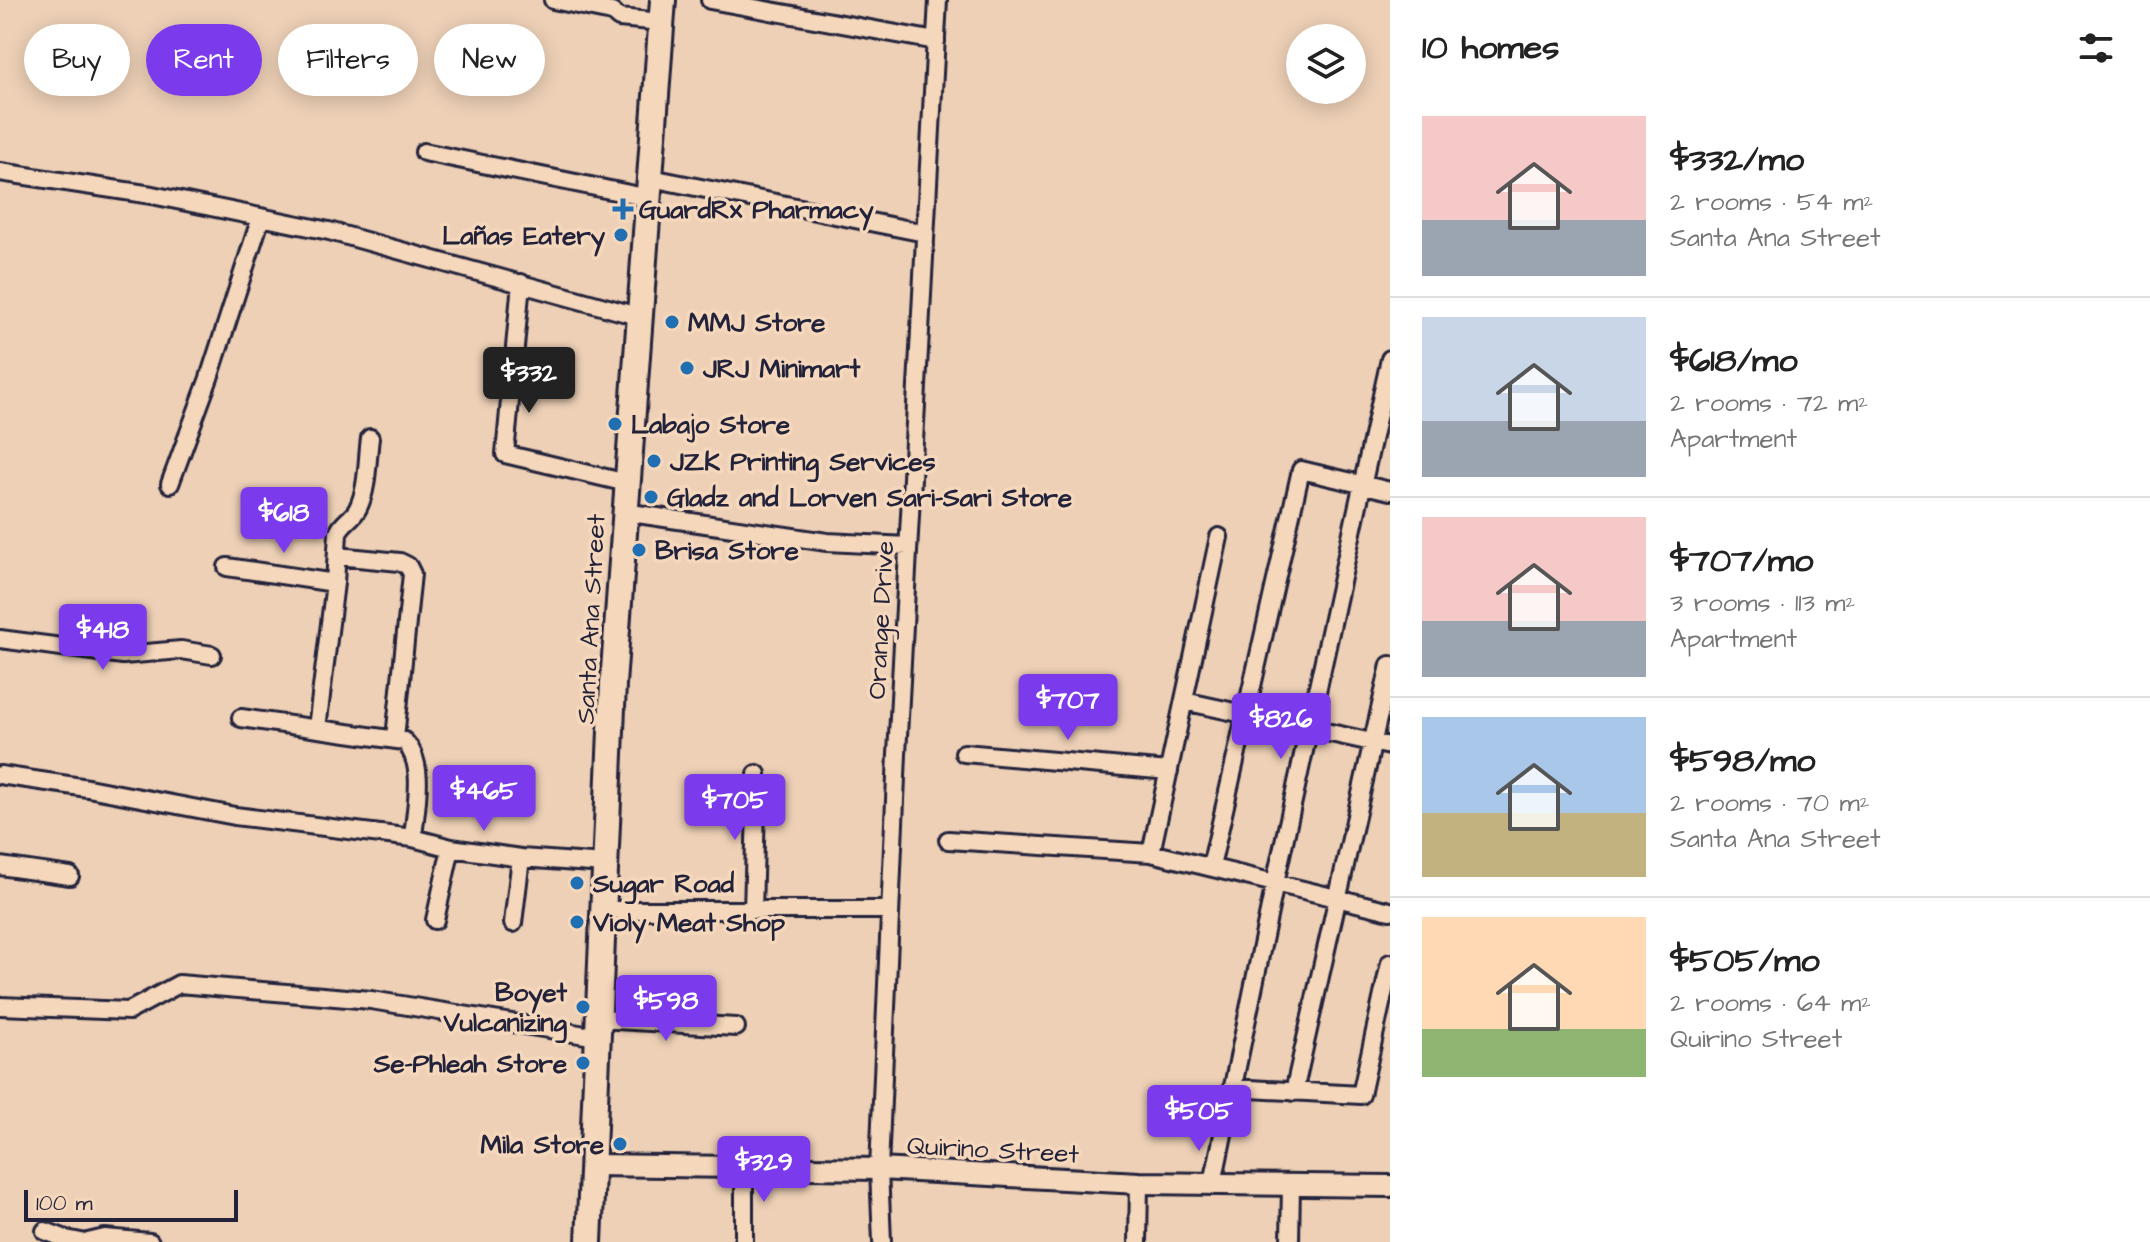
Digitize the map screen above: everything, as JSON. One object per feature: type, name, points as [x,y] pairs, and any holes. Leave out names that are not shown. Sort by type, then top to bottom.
[{"type":"main road","name":"Santa Ana Street","points":[[589,1242],[624,512],[662,11]]},
{"type":"street","points":[[553,0],[612,12],[619,18],[662,11]]},
{"type":"street","points":[[710,0],[936,41]]},
{"type":"street","name":"Orange Drive","points":[[882,1242],[879,1169],[890,910],[938,0]]},
{"type":"street","points":[[424,152],[925,233]]},
{"type":"street","points":[[0,172],[152,195],[329,231],[641,317]]},
{"type":"street","points":[[170,484],[209,378],[261,217]]},
{"type":"street","points":[[521,283],[505,454],[627,483]]},
{"type":"street","points":[[1213,1183],[1390,359]]},
{"type":"street","points":[[317,728],[340,528],[357,509],[362,497],[370,438]]},
{"type":"street","points":[[1211,867],[1301,470],[1390,491]]},
{"type":"street","points":[[624,512],[813,540],[908,546]]},
{"type":"street","points":[[1151,853],[1219,537]]},
{"type":"street","points":[[337,556],[400,562],[408,566],[412,574],[395,738]]},
{"type":"street","points":[[227,567],[335,583]]},
{"type":"street","points":[[0,639],[123,655],[181,650],[212,655]]},
{"type":"street","points":[[1294,1092],[1338,898],[1382,744],[1390,665]]},
{"type":"street","points":[[1184,701],[1382,744]]},
{"type":"street","points":[[241,718],[404,741],[411,748],[417,765],[413,838]]},
{"type":"street","points":[[964,753],[1169,771]]},
{"type":"street","points":[[753,910],[757,774]]},
{"type":"street","points":[[0,775],[112,792],[235,816],[413,838],[451,848],[521,858],[605,864]]},
{"type":"street","points":[[948,840],[1151,853],[1390,911]]},
{"type":"street","points":[[435,920],[451,848]]},
{"type":"street","points":[[513,923],[521,858]]},
{"type":"street","points":[[0,866],[70,876]]},
{"type":"street","points":[[603,910],[890,910]]},
{"type":"street","points":[[1232,1088],[1361,1095],[1390,963]]},
{"type":"street","points":[[0,1006],[129,1011],[179,984],[371,1000],[598,1028],[736,1027]]},
{"type":"street","name":"Quirino Street","points":[[593,1165],[879,1169],[1139,1183],[1390,1186]]},
{"type":"street","points":[[744,1166],[744,1242]]},
{"type":"street","points":[[1138,1242],[1139,1183]]},
{"type":"street","points":[[1290,1242],[1291,1184]]},
{"type":"street","points":[[45,1231],[71,1241]]},
{"type":"street","points":[[88,1242],[105,1238],[150,1242]]},
{"type":"place","name":"GuardRx Pharmacy","points":[[623,209]]},
{"type":"place","name":"Lañas Eatery","points":[[621,235]]},
{"type":"place","name":"MMJ Store","points":[[672,322]]},
{"type":"place","name":"JRJ Minimart","points":[[687,368]]},
{"type":"place","name":"Labajo Store","points":[[615,424]]},
{"type":"place","name":"JZK Printing Services","points":[[654,461]]},
{"type":"place","name":"Gladz and Lorven Sari-Sari Store","points":[[651,497]]},
{"type":"place","name":"Brisa Store","points":[[639,550]]},
{"type":"place","name":"Sugar Road","points":[[577,883]]},
{"type":"place","name":"Violy Meat Shop","points":[[577,922]]},
{"type":"place","name":"Boyet Vulcanizing","points":[[583,1007]]},
{"type":"place","name":"Se-Phleah Store","points":[[583,1063]]},
{"type":"place","name":"Mila Store","points":[[620,1144]]}]
